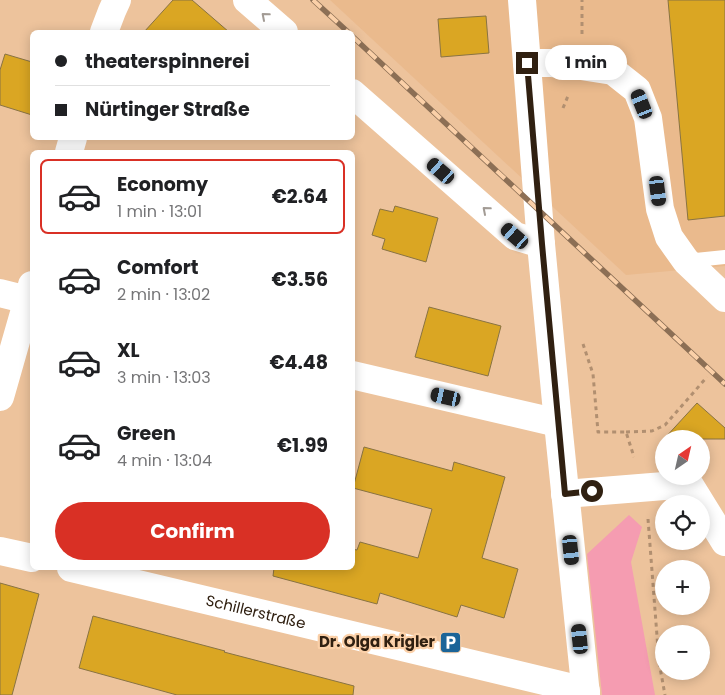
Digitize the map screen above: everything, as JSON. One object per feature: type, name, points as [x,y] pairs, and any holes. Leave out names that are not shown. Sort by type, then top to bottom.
[{"type":"street","points":[[105,30],[117,0]]},
{"type":"street","points":[[247,0],[282,30]]},
{"type":"street","points":[[522,0],[558,423],[586,693]]},
{"type":"street","points":[[527,63],[581,66],[613,72],[637,90],[648,118],[660,209],[669,237],[686,261],[725,298]]},
{"type":"street","points":[[355,96],[515,236],[542,244]]},
{"type":"street","points":[[0,293],[30,295]]},
{"type":"street","points":[[0,397],[30,298]]},
{"type":"street","points":[[355,376],[558,423]]},
{"type":"street","points":[[565,494],[644,486],[689,484],[725,542]]},
{"type":"street","points":[[0,550],[30,558]]},
{"type":"street","name":"Schillerstraße","points":[[79,570],[586,693]]},
{"type":"lane","points":[[686,261],[725,258]]},
{"type":"path","points":[[563,109],[581,66]]},
{"type":"path","points":[[581,338],[593,374],[598,432],[652,431],[665,425],[707,377]]},
{"type":"path","points":[[626,432],[644,486],[650,536],[658,662],[664,695]]},
{"type":"shaded area","points":[[330,0],[725,0],[725,266],[626,275]]},
{"type":"shaded area","points":[[629,515],[642,527],[631,562],[655,695],[602,695],[587,554]]},
{"type":"building","points":[[173,0],[192,0],[227,30],[146,30]]},
{"type":"building","points":[[668,0],[725,0],[725,216],[688,220]]},
{"type":"building","points":[[486,16],[489,53],[441,57],[438,19]]},
{"type":"building","points":[[5,54],[30,61],[30,114],[0,105],[0,70]]},
{"type":"building","points":[[395,206],[438,218],[426,262],[382,249],[385,239],[372,235],[380,209],[393,212]]},
{"type":"building","points":[[429,307],[501,326],[488,376],[415,357]]},
{"type":"building","points":[[697,403],[725,428],[725,439],[710,439],[710,430],[672,430]]},
{"type":"building","points":[[364,447],[452,471],[454,462],[505,477],[482,558],[518,569],[504,618],[461,605],[457,617],[380,593],[377,604],[273,576],[274,570],[355,570],[355,550],[357,550],[360,542],[418,558],[432,509],[355,489],[355,481]]},
{"type":"building","points":[[0,583],[39,594],[12,695],[0,695]]},
{"type":"building","points":[[93,616],[354,686],[353,695],[177,695],[79,668]]},
{"type":"railway","points":[[313,0],[346,30]]},
{"type":"railway","points":[[355,39],[725,384]]},
{"type":"place","name":"Dr. Olga Krigler","points":[[451,642]]},
{"type":"route","points":[[527,63],[565,494],[592,491]]}]
